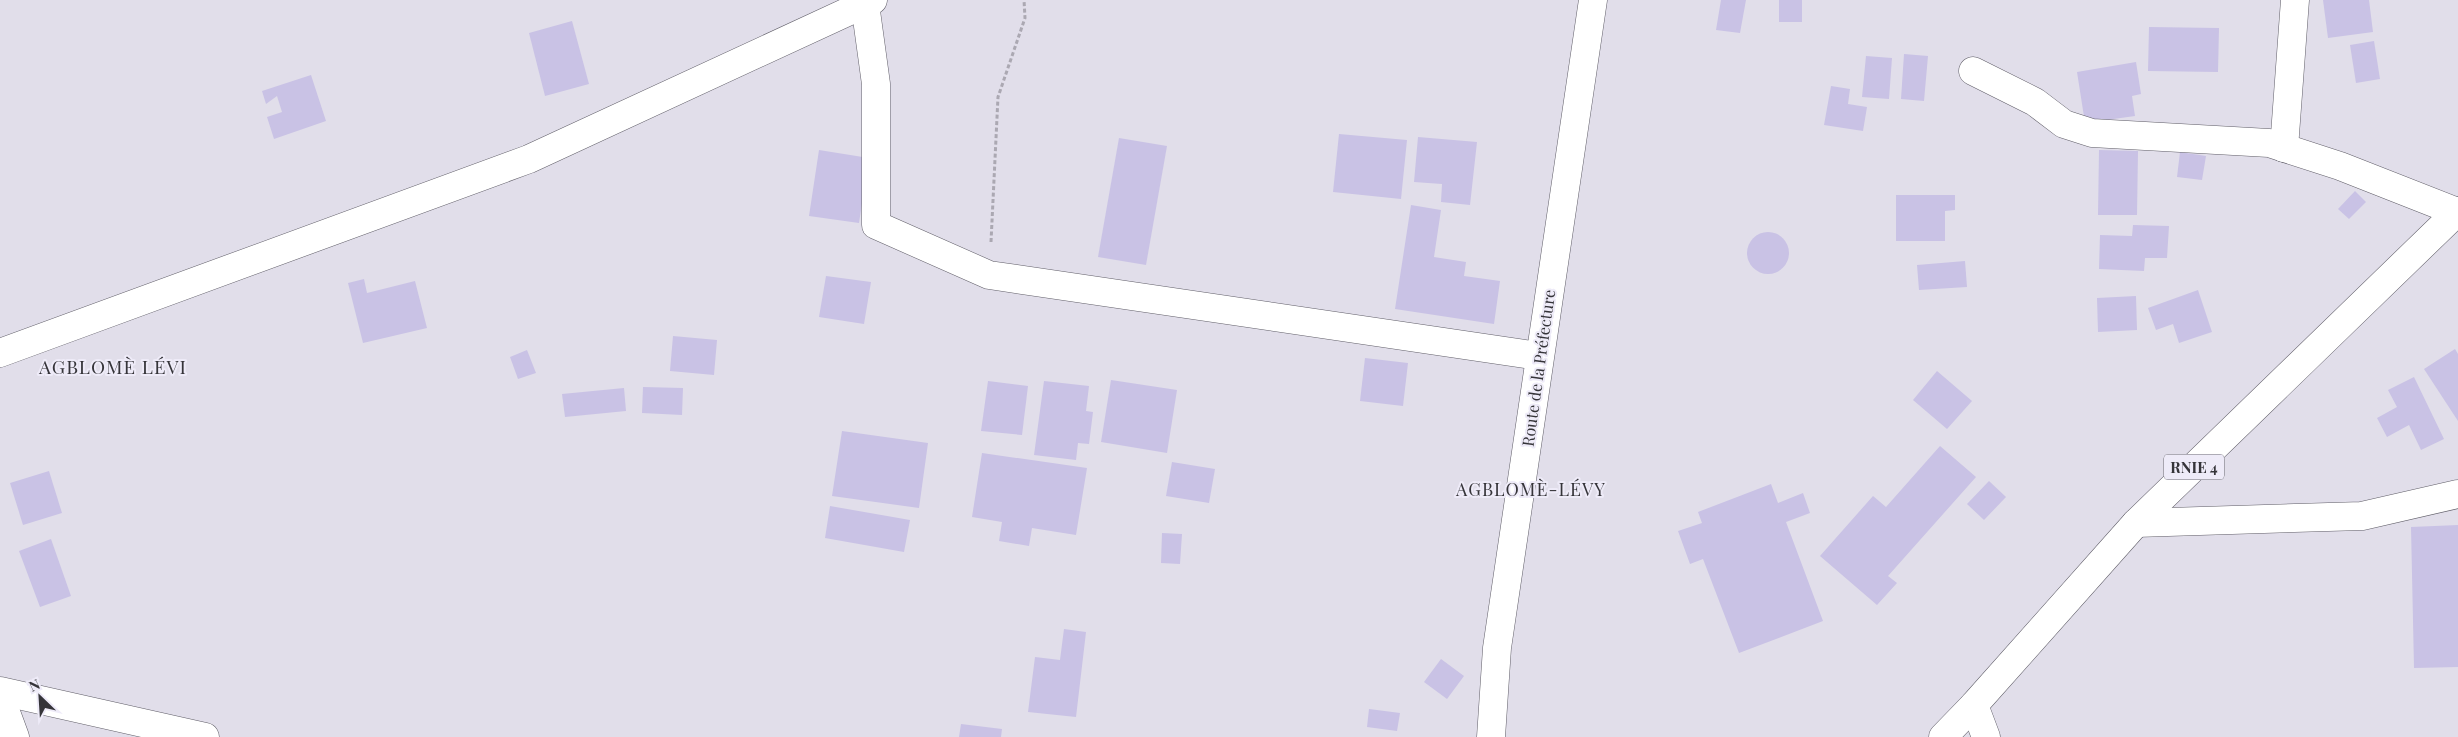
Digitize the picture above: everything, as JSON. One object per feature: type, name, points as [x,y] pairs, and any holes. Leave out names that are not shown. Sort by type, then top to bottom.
[{"type":"street","name":"Route de la Préfecture","points":[[1491,737],[1497,648],[1593,0]]},
{"type":"street","points":[[2284,148],[2296,0]]},
{"type":"street","points":[[0,353],[529,159],[869,2],[876,84],[876,225],[989,275],[1540,356]]},
{"type":"street","points":[[1973,71],[2035,102],[2064,124],[2092,133],[2269,143],[2340,166],[2458,211]]},
{"type":"street","name":"RNIE 4","points":[[1943,737],[1974,705],[2136,523],[2458,211]]},
{"type":"street","points":[[2136,523],[2362,516],[2458,494]]},
{"type":"street","points":[[0,690],[205,737]]},
{"type":"street","points":[[0,696],[15,737]]},
{"type":"street","points":[[1974,705],[1986,737]]},
{"type":"path","points":[[989,275],[998,97],[1025,18],[1024,0]]},
{"type":"building","points":[[1721,0],[1746,0],[1740,33],[1716,30]]},
{"type":"building","points":[[1779,0],[1802,0],[1802,22],[1779,22]]},
{"type":"building","points":[[2323,0],[2369,0],[2373,32],[2328,38]]},
{"type":"building","points":[[572,21],[589,84],[545,96],[529,33]]},
{"type":"building","points":[[2149,27],[2219,28],[2218,72],[2148,71]]},
{"type":"building","points":[[2374,41],[2380,79],[2356,83],[2350,45]]},
{"type":"building","points":[[1904,54],[1928,56],[1924,101],[1901,99]]},
{"type":"building","points":[[1866,56],[1892,58],[1889,99],[1862,97]]},
{"type":"building","points":[[2136,62],[2141,94],[2132,96],[2135,116],[2085,123],[2077,72]]},
{"type":"building","points":[[311,75],[326,121],[274,139],[267,117],[282,112],[277,96],[266,104],[262,91]]},
{"type":"building","points":[[1831,86],[1850,89],[1848,104],[1867,107],[1863,131],[1824,125]]},
{"type":"building","points":[[1339,134],[1407,140],[1401,199],[1333,192]]},
{"type":"building","points":[[1418,137],[1477,142],[1470,205],[1441,202],[1442,184],[1414,182]]},
{"type":"building","points":[[1119,138],[1167,146],[1146,265],[1098,257]]},
{"type":"building","points":[[819,150],[869,158],[859,223],[809,216]]},
{"type":"building","points":[[2099,150],[2138,151],[2137,215],[2098,215]]},
{"type":"building","points":[[2180,152],[2206,156],[2202,180],[2177,177]]},
{"type":"building","points":[[2355,191],[2366,202],[2349,219],[2338,209]]},
{"type":"building","points":[[1896,195],[1955,195],[1955,210],[1945,211],[1945,241],[1896,241]]},
{"type":"building","points":[[1411,205],[1441,210],[1434,257],[1466,262],[1464,276],[1500,281],[1494,324],[1395,309]]},
{"type":"building","points":[[2133,225],[2169,226],[2167,258],[2145,258],[2144,271],[2099,269],[2100,235],[2132,236]]},
{"type":"building","points":[[1768,232],[1783,238],[1789,253],[1783,268],[1768,274],[1753,268],[1747,253],[1753,238]]},
{"type":"building","points":[[1965,261],[1967,287],[1919,290],[1917,265]]},
{"type":"building","points":[[826,276],[871,282],[864,324],[819,317]]},
{"type":"building","points":[[364,279],[367,293],[415,281],[427,328],[363,343],[348,283]]},
{"type":"building","points":[[2198,290],[2212,332],[2179,343],[2173,324],[2156,330],[2148,308]]},
{"type":"building","points":[[2136,296],[2137,330],[2098,332],[2097,298]]},
{"type":"building","points":[[673,336],[717,340],[714,375],[670,371]]},
{"type":"building","points":[[2455,349],[2458,354],[2458,421],[2424,369]]},
{"type":"building","points":[[527,350],[536,373],[518,379],[510,357]]},
{"type":"building","points":[[1365,358],[1408,363],[1403,406],[1360,401]]},
{"type":"building","points":[[1937,371],[1972,401],[1947,429],[1913,400]]},
{"type":"building","points":[[2414,377],[2444,439],[2421,450],[2409,425],[2387,437],[2377,418],[2397,407],[2388,390]]},
{"type":"building","points":[[1111,380],[1177,390],[1167,453],[1101,442]]},
{"type":"building","points":[[988,381],[1028,386],[1022,435],[981,431]]},
{"type":"building","points":[[1044,381],[1089,386],[1086,411],[1093,412],[1089,444],[1078,443],[1076,460],[1034,455]]},
{"type":"building","points":[[643,387],[683,388],[682,415],[642,413]]},
{"type":"building","points":[[624,388],[626,411],[565,417],[562,394]]},
{"type":"building","points":[[842,431],[928,443],[919,508],[832,496]]},
{"type":"building","points":[[1940,446],[1976,477],[1888,576],[1897,583],[1877,605],[1820,556],[1873,496],[1886,507]]},
{"type":"building","points":[[982,453],[1087,468],[1076,535],[1032,528],[1029,546],[999,541],[1002,522],[972,517]]},
{"type":"building","points":[[1172,462],[1215,469],[1209,503],[1166,496]]},
{"type":"building","points":[[49,471],[62,513],[23,525],[10,483]]},
{"type":"building","points":[[1989,481],[2006,497],[1984,520],[1967,504]]},
{"type":"building","points":[[1771,484],[1778,503],[1803,493],[1810,513],[1786,522],[1823,621],[1739,653],[1703,559],[1690,564],[1678,531],[1702,523],[1698,512]]},
{"type":"building","points":[[830,506],[910,520],[904,552],[825,538]]},
{"type":"building","points":[[2458,525],[2458,667],[2414,668],[2411,527]]},
{"type":"building","points":[[1162,533],[1182,534],[1180,564],[1161,563]]},
{"type":"building","points":[[51,539],[71,596],[40,607],[19,551]]},
{"type":"building","points":[[1064,629],[1086,632],[1076,717],[1028,712],[1035,657],[1060,660]]},
{"type":"building","points":[[1441,659],[1464,676],[1447,699],[1424,682]]},
{"type":"building","points":[[1369,709],[1400,713],[1397,731],[1367,727]]},
{"type":"building","points":[[961,724],[1002,729],[1001,737],[959,737]]},
{"type":"district","name":"AGBLOMÈ LÉVI","points":[[113,366]]},
{"type":"district","name":"AGBLOMÈ-LÉVY","points":[[1531,489]]}]
